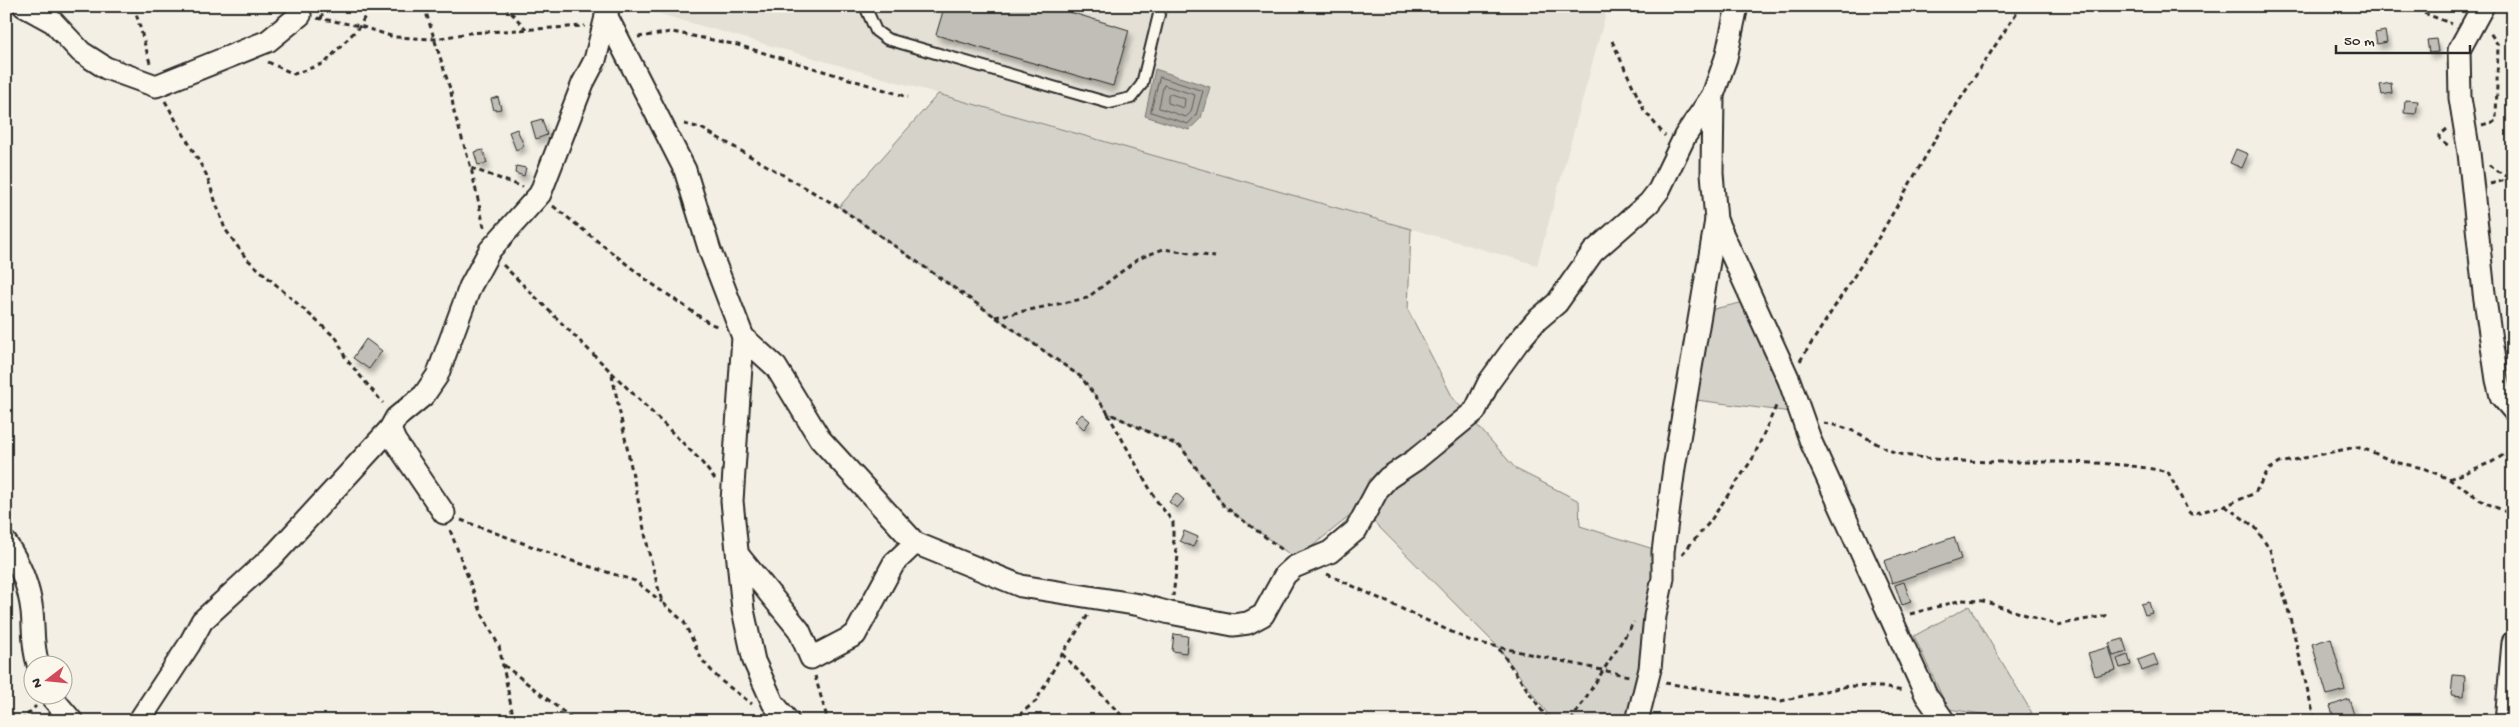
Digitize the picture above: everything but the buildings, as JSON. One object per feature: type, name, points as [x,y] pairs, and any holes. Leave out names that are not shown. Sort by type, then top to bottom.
[{"type":"street","points":[[24,6],[53,22],[81,52],[106,68],[156,86],[268,41],[298,11]]},
{"type":"street","points":[[743,337],[776,367],[820,439],[915,543],[1021,586],[1100,598],[1232,625],[1248,623],[1264,615],[1285,575],[1302,562],[1330,552],[1342,544],[1356,530],[1378,489],[1388,478],[1415,460],[1475,411],[1489,382],[1536,321],[1557,303],[1593,252],[1649,203],[1667,174],[1676,150],[1697,116],[1713,95],[1726,58],[1737,6]]},
{"type":"street","points":[[2478,18],[2459,50],[2460,98],[2466,132],[2484,294],[2497,380],[2501,396],[2513,410]]},
{"type":"street","points":[[606,19],[685,170],[710,251],[743,337],[732,501],[742,610],[754,661],[773,703],[788,721]]},
{"type":"street","points":[[138,721],[189,645],[202,621],[276,553],[393,424],[424,395],[437,376],[470,287],[490,250],[538,197],[583,83],[595,60],[606,19]]},
{"type":"street","points":[[1637,721],[1648,680],[1655,616],[1663,578],[1663,552],[1674,468],[1716,220],[1712,173],[1713,95]]},
{"type":"street","points":[[1716,220],[1789,380],[1801,418],[1926,695],[1944,721]]},
{"type":"street","points":[[393,424],[395,442],[444,513]]},
{"type":"street","points":[[6,543],[16,558],[26,583],[32,612],[34,654]]},
{"type":"street","points":[[738,556],[799,630],[811,658],[855,635],[894,563],[915,543]]},
{"type":"street","points":[[2506,721],[2513,642]]},
{"type":"street","points":[[58,704],[72,721]]},
{"type":"lane","points":[[866,6],[876,30],[887,39],[1109,103],[1131,98],[1142,84],[1161,6]]},
{"type":"path","points":[[134,6],[156,86],[206,174],[225,229],[246,258],[337,339],[346,359],[393,424]]},
{"type":"path","points":[[321,19],[325,6]]},
{"type":"path","points":[[247,49],[280,70],[294,74],[325,63],[360,26],[370,6]]},
{"type":"path","points":[[424,6],[451,92],[461,141],[471,168],[490,250],[699,459],[732,501]]},
{"type":"path","points":[[505,6],[526,29]]},
{"type":"path","points":[[1853,6],[1894,8],[2055,6]]},
{"type":"path","points":[[2398,6],[2419,11],[2478,18],[2498,45],[2496,121],[2466,132]]},
{"type":"path","points":[[298,11],[321,19],[360,26],[394,37],[435,39],[470,33],[576,25],[606,19],[738,45],[908,97]]},
{"type":"path","points":[[1612,41],[1644,110],[1676,150]]},
{"type":"path","points":[[661,121],[701,128],[839,207],[1080,377],[1108,413],[1156,500],[1173,522],[1173,540],[1178,556],[1170,613]]},
{"type":"path","points":[[471,168],[522,186],[648,281],[709,323],[743,337]]},
{"type":"path","points":[[995,317],[1087,298],[1138,260],[1162,249],[1215,258]]},
{"type":"path","points":[[612,374],[649,553],[662,602]]},
{"type":"path","points":[[1108,413],[1182,447],[1224,506],[1302,562],[1471,642],[1648,680],[1780,701],[1848,686],[1880,687],[1926,695]]},
{"type":"path","points":[[1801,418],[1854,431],[1883,448],[1903,455],[2001,463],[2113,463],[2138,465],[2168,472],[2188,511],[2192,514],[2225,506],[2255,493],[2268,470],[2280,463],[2356,447],[2394,462],[2423,468],[2449,479],[2484,502],[2513,515]]},
{"type":"path","points":[[2449,479],[2492,462],[2513,449]]},
{"type":"path","points":[[2225,506],[2255,527],[2270,550],[2287,605],[2315,721]]},
{"type":"path","points":[[444,513],[563,558],[635,581],[684,622],[702,660],[720,680],[757,706]]},
{"type":"path","points":[[444,513],[482,614],[499,646],[514,721]]},
{"type":"path","points":[[1012,721],[1036,701],[1062,654],[1100,598]]},
{"type":"path","points":[[1892,619],[1962,600],[1983,602],[2058,625],[2109,615]]},
{"type":"path","points":[[1499,648],[1549,721]]},
{"type":"path","points":[[1062,654],[1126,721]]},
{"type":"path","points":[[811,658],[828,721]]},
{"type":"path","points":[[503,664],[575,721]]},
{"type":"shaded area","points":[[632,6],[1608,6],[1537,265]]},
{"type":"shaded area","points":[[938,94],[1411,229],[1408,310],[1453,398],[1516,469],[1579,501],[1580,526],[1663,552],[1641,721],[1553,721],[1499,648],[1374,522],[1355,512],[1296,559],[1224,506],[1181,447],[1108,413],[1081,377],[839,207]]},
{"type":"shaded area","points":[[1754,300],[1799,413],[1688,399],[1700,312]]},
{"type":"shaded area","points":[[1969,606],[2032,713],[2017,719],[1948,709],[1914,636]]},
{"type":"water","points":[[1155,69],[1210,87],[1201,118],[1189,130],[1145,116]]}]
